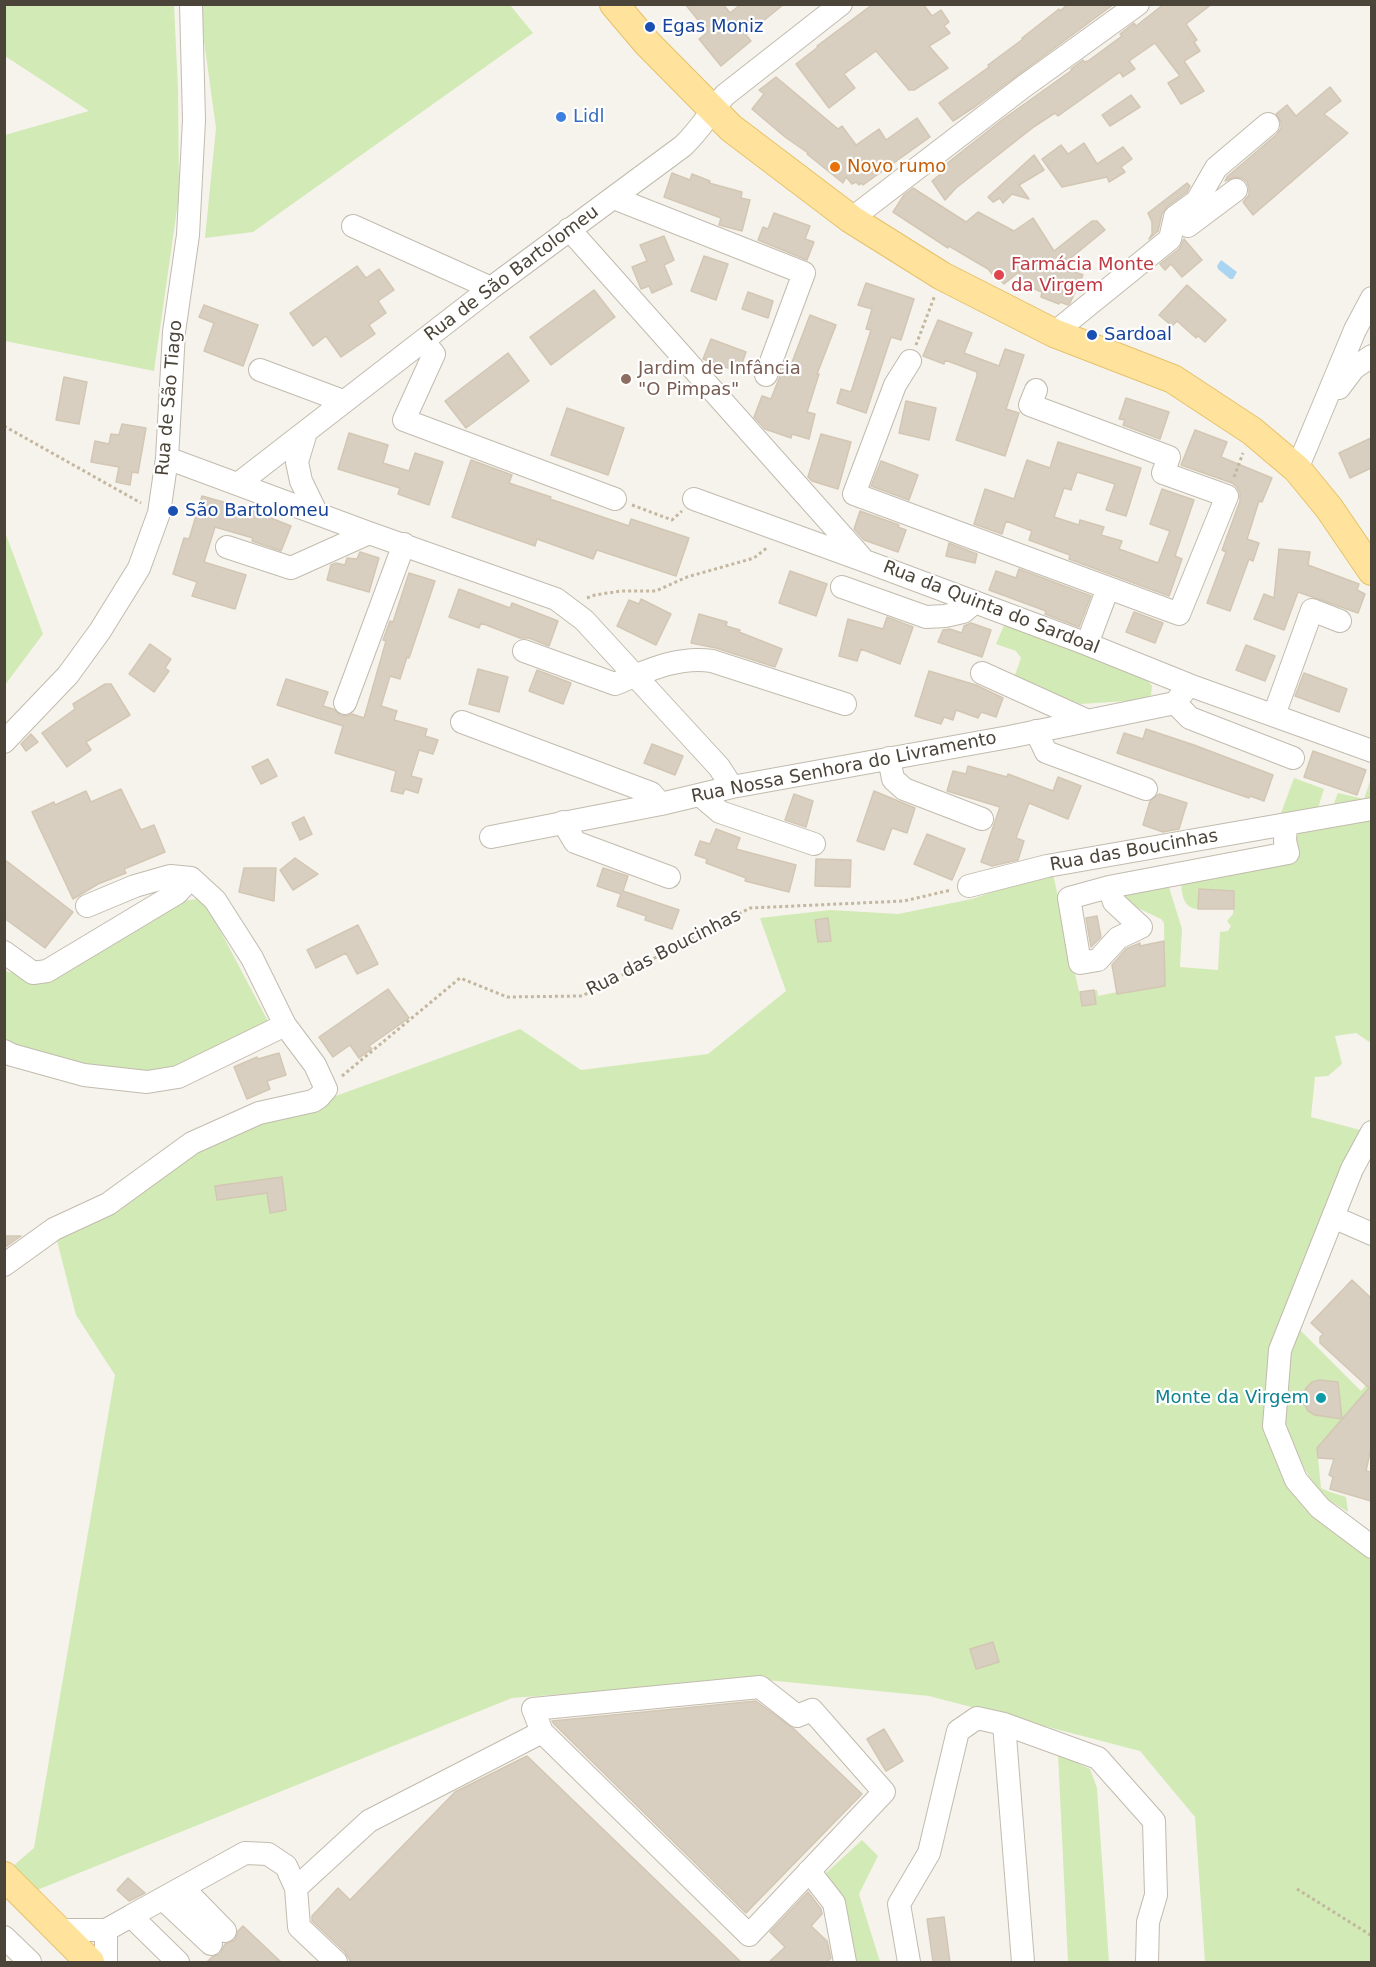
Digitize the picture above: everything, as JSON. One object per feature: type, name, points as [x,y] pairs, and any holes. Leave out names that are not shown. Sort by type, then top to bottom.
[{"type":"main road","points":[[614,4],[647,43],[730,128],[851,219],[942,276],[1054,333],[1173,379],[1252,431],[1297,470],[1329,508],[1371,571]]},
{"type":"main road","points":[[4,1876],[90,1962]]},
{"type":"main road","points":[[4,1903],[63,1962]]},
{"type":"street","name":"Rua de São Tiago","points":[[4,742],[68,675],[100,631],[139,568],[159,513],[167,458],[174,332],[188,235],[194,120],[191,4]]},
{"type":"street","name":"Rua de São Bartolomeu","points":[[238,484],[491,288],[683,146],[700,130],[712,110],[725,95],[841,4]]},
{"type":"street","points":[[851,219],[1023,87],[1138,4]]},
{"type":"street","points":[[1170,239],[1175,217],[1197,201],[1216,168],[1268,124]]},
{"type":"street","points":[[1054,333],[1170,239],[1236,190]]},
{"type":"street","points":[[614,198],[804,273],[765,375]]},
{"type":"street","points":[[353,226],[491,288]]},
{"type":"street","points":[[569,229],[865,561]]},
{"type":"street","points":[[1297,470],[1305,446],[1371,298]]},
{"type":"street","points":[[423,341],[434,354],[404,420],[615,499]]},
{"type":"street","points":[[1322,411],[1354,368],[1371,356]]},
{"type":"street","points":[[910,361],[895,384],[854,494],[1179,614],[1227,496],[1163,473],[1169,458],[1030,405],[1036,390]]},
{"type":"street","points":[[260,370],[343,401]]},
{"type":"street","points":[[306,432],[297,462],[302,481],[316,512]]},
{"type":"street","points":[[167,458],[556,599],[584,620],[719,767],[732,787]]},
{"type":"street","name":"Rua da Quinta do Sardoal","points":[[694,499],[1371,751]]},
{"type":"street","points":[[227,547],[291,568],[369,533]]},
{"type":"street","points":[[345,703],[404,544]]},
{"type":"street","points":[[842,587],[926,617],[963,612],[975,602]]},
{"type":"street","points":[[1087,644],[1108,588]]},
{"type":"street","points":[[1274,715],[1311,610],[1340,621]]},
{"type":"street","points":[[524,651],[615,684],[677,661],[703,660],[723,664],[845,704]]},
{"type":"street","points":[[982,673],[1088,722]]},
{"type":"street","points":[[1189,685],[1175,703],[1190,718],[1293,758]]},
{"type":"street","name":"Rua Nossa Senhora do Livramento","points":[[491,837],[661,804],[732,787],[1088,722],[1175,703]]},
{"type":"street","points":[[462,722],[651,793],[661,804]]},
{"type":"street","points":[[1036,731],[1046,752],[1146,789]]},
{"type":"street","points":[[889,758],[893,779],[904,789],[982,819]]},
{"type":"street","points":[[700,795],[720,812],[814,844]]},
{"type":"street","name":"Rua das Boucinhas","points":[[969,886],[1047,866],[1371,809]]},
{"type":"street","points":[[563,822],[575,842],[669,877]]},
{"type":"street","points":[[1108,887],[1288,852],[1285,841],[1286,824]]},
{"type":"street","points":[[4,1265],[54,1229],[108,1204],[192,1143],[259,1113],[313,1101],[326,1089],[315,1065],[285,1025],[252,958],[215,900],[191,878],[170,876],[135,886],[87,906]]},
{"type":"street","points":[[4,952],[33,973],[47,971],[177,893],[191,878]]},
{"type":"street","points":[[4,1051],[84,1075],[147,1082],[178,1077],[285,1025]]},
{"type":"street","points":[[1371,1132],[1353,1169],[1280,1350],[1274,1426],[1296,1480],[1320,1508],[1371,1546]]},
{"type":"street","points":[[1333,1217],[1371,1234]]},
{"type":"street","points":[[760,1687],[797,1716],[812,1710],[884,1792],[749,1935],[542,1732],[533,1708],[760,1687]]},
{"type":"street","points":[[909,1962],[899,1904],[929,1853],[958,1731],[977,1718],[1004,1724],[1098,1758],[1154,1821],[1156,1895],[1148,1922],[1147,1962]]},
{"type":"street","points":[[1004,1724],[1023,1962]]},
{"type":"street","points":[[296,1888],[369,1821],[542,1732]]},
{"type":"street","points":[[58,1930],[106,1930],[245,1853],[268,1854],[286,1866],[296,1888],[299,1927],[336,1962]]},
{"type":"street","points":[[809,1871],[834,1903],[845,1962]]},
{"type":"street","points":[[163,1899],[218,1937],[183,1888]]},
{"type":"street","points":[[132,1916],[178,1962]]},
{"type":"street","points":[[106,1930],[106,1962]]},
{"type":"street","points":[[4,1937],[30,1962]]},
{"type":"path","points":[[910,361],[942,276]]},
{"type":"path","points":[[4,426],[159,513]]},
{"type":"path","points":[[1227,496],[1252,431]]},
{"type":"path","points":[[615,499],[672,520],[694,499]]},
{"type":"path","points":[[570,609],[580,601],[595,595],[621,591],[656,591],[687,577],[754,558],[786,532]]},
{"type":"path","name":"Rua das Boucinhas","points":[[326,1089],[460,978],[507,997],[582,996],[750,908],[904,901],[969,886]]},
{"type":"path","points":[[1297,1889],[1371,1936]]},
{"type":"green space","points":[[4,5],[174,5],[179,195],[154,371],[5,341],[5,135],[89,111],[5,56]]},
{"type":"green space","points":[[199,5],[510,5],[533,33],[253,232],[205,238],[216,128]]},
{"type":"green space","points":[[5,532],[43,634],[4,685]]},
{"type":"green space","points":[[1005,623],[1145,677],[1152,686],[1151,695],[1142,700],[1080,704],[1014,678],[1021,658],[1016,651],[996,644]]},
{"type":"green space","points":[[1294,778],[1324,789],[1316,814],[1278,821]]},
{"type":"green space","points":[[1371,778],[1371,804],[1331,811],[1338,793],[1364,799]]},
{"type":"green space","points":[[1371,818],[1371,1043],[1356,1033],[1335,1036],[1342,1064],[1328,1076],[1315,1077],[1311,1117],[1364,1131],[1302,1284],[1271,1440],[1371,1552],[1371,1962],[1205,1962],[1195,1817],[1140,1751],[929,1696],[756,1679],[512,1698],[37,1890],[12,1867],[34,1848],[115,1375],[76,1315],[54,1229],[192,1143],[333,1097],[520,1029],[581,1070],[708,1054],[786,991],[760,918],[830,910],[898,914],[972,899],[1036,877],[1053,874],[1082,1005],[1096,1004],[1094,990],[1097,990],[1098,996],[1165,986],[1164,923],[1161,919],[1127,903],[1123,898],[1126,894],[1168,884],[1182,929],[1180,967],[1218,970],[1220,932],[1228,931],[1231,926],[1227,921],[1233,914],[1234,891],[1199,889],[1198,909],[1186,903],[1181,882],[1294,859],[1300,854],[1295,840],[1300,831]]},
{"type":"green space","points":[[203,898],[270,1025],[172,1070],[148,1074],[81,1063],[5,1043],[4,970],[56,978],[171,903]]},
{"type":"green space","points":[[1299,1329],[1361,1391],[1366,1385],[1369,1389],[1317,1448],[1321,1488],[1346,1497],[1348,1512],[1322,1496],[1316,1489],[1283,1426],[1282,1362]],"holes":[[[1320,1380],[1335,1385],[1331,1414],[1313,1414],[1304,1404],[1303,1397],[1306,1390],[1311,1384]]]},
{"type":"green space","points":[[1058,1754],[1090,1769],[1097,1788],[1109,1962],[1068,1962]]},
{"type":"green space","points":[[862,1840],[878,1856],[859,1894],[880,1962],[853,1962],[824,1875]]},
{"type":"water","points":[[1221,260],[1237,272],[1233,279],[1218,269],[1217,266]]},
{"type":"building","points":[[685,4],[723,4],[730,13],[741,4],[784,4],[746,35],[751,41],[721,66],[699,39],[708,32]]},
{"type":"building","points":[[873,4],[923,4],[932,16],[941,10],[949,22],[944,26],[950,33],[929,46],[948,68],[914,90],[909,90],[876,51],[844,74],[855,88],[829,108],[796,64]]},
{"type":"building","points":[[1068,4],[1114,4],[953,121],[939,103],[989,67],[988,65]]},
{"type":"building","points":[[1164,4],[1212,4],[1186,24],[1197,40],[1194,42],[1200,51],[1184,61],[1204,91],[1181,104],[1168,83],[1180,76],[1155,43],[1129,61],[1135,69],[1123,77],[1120,72],[1058,116],[1055,113],[1035,126],[956,188],[945,200],[932,181],[943,172],[941,168],[1083,60],[1088,61],[1122,36],[1120,34],[1134,23],[1136,26]]},
{"type":"building","points":[[776,77],[838,129],[842,126],[856,145],[879,129],[886,140],[917,118],[930,137],[863,185],[856,182],[852,184],[846,177],[843,183],[752,109],[764,94],[759,90]]},
{"type":"building","points":[[1330,87],[1341,101],[1324,114],[1348,133],[1253,215],[1243,202],[1249,195],[1247,182],[1235,177],[1225,181],[1227,177],[1277,134],[1281,128],[1281,122],[1276,114],[1287,105],[1296,116]]},
{"type":"building","points":[[1131,95],[1140,107],[1110,126],[1102,115]]},
{"type":"building","points":[[1084,143],[1097,164],[1123,147],[1132,159],[1121,167],[1125,172],[1109,182],[1107,177],[1062,187],[1042,159],[1061,145],[1068,154]]},
{"type":"building","points":[[1034,155],[1044,170],[1019,185],[1029,199],[1012,194],[1003,203],[1000,198],[993,202],[988,197]]},
{"type":"building","points":[[672,173],[690,180],[692,174],[710,181],[709,183],[742,192],[741,198],[750,200],[742,231],[719,225],[721,218],[664,197]]},
{"type":"building","points":[[1187,183],[1190,186],[1187,192],[1167,207],[1162,214],[1158,231],[1149,239],[1152,234],[1152,222],[1148,213]]},
{"type":"building","points":[[913,188],[966,222],[978,212],[1014,231],[1033,218],[1054,251],[1092,221],[1097,221],[1105,230],[1061,266],[1083,275],[1070,303],[1068,305],[1060,302],[1059,304],[1041,297],[1042,292],[1022,284],[1019,272],[1004,284],[999,279],[997,280],[988,269],[949,246],[948,248],[893,212],[904,195]]},
{"type":"building","points":[[774,213],[810,226],[805,239],[814,242],[807,260],[758,240],[763,227],[768,229]]},
{"type":"building","points":[[664,236],[674,260],[664,265],[672,284],[652,293],[649,286],[641,289],[632,267],[647,261],[640,245]]},
{"type":"building","points":[[1184,239],[1202,260],[1182,277],[1171,264],[1165,270],[1160,264],[1179,249]]},
{"type":"building","points":[[704,256],[728,264],[716,300],[691,291]]},
{"type":"building","points":[[357,266],[366,278],[379,269],[394,290],[378,301],[386,313],[369,325],[375,334],[341,357],[326,336],[313,346],[290,313]]},
{"type":"building","points":[[866,283],[914,299],[901,340],[891,337],[866,413],[837,403],[841,389],[851,392],[871,330],[866,329],[872,309],[858,305]]},
{"type":"building","points":[[1187,285],[1226,320],[1205,342],[1198,336],[1196,338],[1177,321],[1172,326],[1159,315]]},
{"type":"building","points":[[594,290],[615,317],[551,365],[530,337]]},
{"type":"building","points":[[748,292],[773,301],[768,318],[742,309]]},
{"type":"building","points":[[204,305],[258,325],[243,366],[204,351],[214,323],[199,317]]},
{"type":"building","points":[[810,315],[836,325],[817,374],[819,374],[807,412],[815,414],[809,439],[792,434],[791,438],[765,429],[754,417],[762,396],[771,399],[785,363],[791,365]]},
{"type":"building","points":[[938,320],[972,333],[964,353],[999,366],[1005,349],[1024,355],[1006,409],[1019,413],[1005,456],[956,440],[977,372],[945,360],[944,364],[923,356]]},
{"type":"building","points":[[711,339],[746,352],[739,372],[703,359]]},
{"type":"building","points":[[508,353],[529,381],[466,428],[445,401]]},
{"type":"building","points":[[64,377],[87,382],[79,424],[56,420]]},
{"type":"building","points":[[1126,398],[1169,412],[1160,439],[1123,425],[1125,420],[1119,419]]},
{"type":"building","points":[[906,401],[936,408],[929,440],[899,433]]},
{"type":"building","points":[[567,408],[624,428],[608,475],[551,455]]},
{"type":"building","points":[[122,424],[146,428],[138,473],[132,472],[130,485],[116,482],[119,467],[91,462],[95,441],[109,444],[111,434],[119,435]]},
{"type":"building","points":[[1195,430],[1227,442],[1221,457],[1272,478],[1262,502],[1259,501],[1247,539],[1259,543],[1253,561],[1249,559],[1230,611],[1207,603],[1226,552],[1222,550],[1240,501],[1240,493],[1232,483],[1181,465]]},
{"type":"building","points":[[349,433],[388,445],[383,463],[409,471],[415,453],[443,462],[429,505],[398,494],[400,488],[338,469]]},
{"type":"building","points":[[821,434],[851,442],[838,489],[812,481],[808,477]]},
{"type":"building","points":[[1371,438],[1371,468],[1350,478],[1339,453]]},
{"type":"building","points":[[1058,442],[1141,468],[1126,516],[1106,510],[1115,484],[1077,472],[1071,490],[1064,488],[1054,517],[1079,525],[1080,520],[1104,527],[1101,535],[1122,541],[1119,549],[1158,563],[1170,531],[1150,524],[1162,489],[1194,500],[1175,556],[1182,559],[1169,596],[1069,559],[1070,555],[1029,540],[1032,531],[1006,521],[1002,534],[974,524],[985,489],[1014,499],[1027,460],[1050,468]]},
{"type":"building","points":[[471,460],[512,475],[509,483],[551,497],[550,499],[629,526],[631,519],[689,538],[676,576],[597,550],[593,559],[537,539],[535,546],[452,517]]},
{"type":"building","points":[[881,461],[918,475],[909,500],[871,486]]},
{"type":"building","points":[[202,496],[248,509],[291,526],[281,551],[252,541],[253,538],[215,527],[204,562],[246,575],[235,609],[192,596],[197,582],[173,574],[184,538],[189,539]]},
{"type":"building","points":[[860,511],[899,525],[898,527],[906,530],[898,552],[864,540],[854,529]]},
{"type":"building","points":[[949,543],[977,554],[975,563],[946,556]]},
{"type":"building","points":[[1279,549],[1310,552],[1308,565],[1359,584],[1357,590],[1365,594],[1358,613],[1298,592],[1284,630],[1254,619],[1264,594],[1274,598]]},
{"type":"building","points":[[360,552],[379,558],[369,592],[327,580],[331,565],[336,563],[345,565],[347,558],[357,559]]},
{"type":"building","points":[[1019,569],[1091,596],[1079,627],[1045,614],[1046,611],[989,590],[996,571],[1016,578]]},
{"type":"building","points":[[790,571],[827,584],[816,616],[779,603]]},
{"type":"building","points":[[409,573],[435,581],[400,679],[390,676],[381,706],[397,711],[394,720],[427,729],[425,736],[438,740],[433,754],[419,750],[411,776],[422,779],[418,793],[405,789],[403,794],[391,791],[396,771],[335,753],[343,726],[277,705],[286,679],[328,692],[323,706],[333,709],[340,715],[352,714],[364,718],[386,641],[383,640],[390,621],[393,622]]},
{"type":"building","points":[[459,589],[510,608],[512,603],[558,621],[549,646],[481,623],[479,628],[449,617]]},
{"type":"building","points":[[641,599],[671,614],[656,645],[617,626],[629,600],[639,604]]},
{"type":"building","points":[[1134,612],[1163,623],[1155,643],[1126,632]]},
{"type":"building","points":[[699,614],[727,622],[726,626],[782,649],[775,667],[716,648],[691,643]]},
{"type":"building","points":[[887,617],[913,627],[900,664],[861,649],[857,661],[839,656],[848,619],[883,629]]},
{"type":"building","points":[[971,623],[991,630],[982,657],[938,642],[943,630],[950,629],[962,633],[964,626]]},
{"type":"building","points":[[150,644],[171,659],[165,668],[169,671],[154,692],[129,674]]},
{"type":"building","points":[[1246,645],[1275,656],[1265,681],[1236,670]]},
{"type":"building","points":[[478,669],[508,677],[499,712],[469,704]]},
{"type":"building","points":[[537,670],[571,683],[563,704],[529,691]]},
{"type":"building","points":[[929,671],[976,685],[1003,698],[996,717],[981,712],[978,718],[956,710],[953,720],[944,717],[941,724],[915,716]]},
{"type":"building","points":[[1304,673],[1347,689],[1339,712],[1295,696]]},
{"type":"building","points":[[105,684],[111,684],[130,715],[86,742],[91,750],[67,767],[42,733],[75,709],[73,704]]},
{"type":"building","points":[[1146,729],[1273,775],[1264,801],[1250,796],[1249,798],[1117,753],[1124,733],[1143,739]]},
{"type":"building","points":[[31,734],[38,742],[26,751],[21,744]]},
{"type":"building","points":[[652,744],[683,756],[675,775],[644,763]]},
{"type":"building","points":[[1313,751],[1366,770],[1357,795],[1304,777]]},
{"type":"building","points":[[268,759],[277,776],[261,784],[252,767]]},
{"type":"building","points":[[968,766],[1007,777],[1008,774],[1053,791],[1058,777],[1081,786],[1068,819],[1029,803],[1016,838],[1024,841],[1018,860],[992,866],[981,862],[1000,807],[947,791],[953,771],[966,774]]},
{"type":"building","points":[[121,789],[141,830],[154,825],[165,852],[124,869],[126,873],[98,884],[73,899],[32,812],[54,802],[55,805],[86,791],[91,802]]},
{"type":"building","points":[[874,791],[915,808],[907,833],[892,828],[884,850],[857,841]]},
{"type":"building","points":[[794,794],[813,801],[806,827],[785,820]]},
{"type":"building","points":[[1159,794],[1187,803],[1179,829],[1163,832],[1143,825],[1150,801]]},
{"type":"building","points":[[304,817],[312,834],[300,840],[292,823]]},
{"type":"building","points":[[716,829],[740,838],[736,849],[796,865],[789,892],[745,881],[746,878],[706,863],[707,859],[695,855],[700,841],[710,844]]},
{"type":"building","points":[[927,834],[965,849],[952,880],[914,864]]},
{"type":"building","points":[[295,858],[318,874],[293,890],[280,870]]},
{"type":"building","points":[[4,859],[73,912],[45,948],[4,918]]},
{"type":"building","points":[[816,859],[851,860],[850,887],[815,886]]},
{"type":"building","points":[[244,868],[276,868],[274,901],[239,892]]},
{"type":"building","points":[[603,868],[628,876],[623,891],[679,910],[672,929],[645,920],[646,916],[617,906],[621,894],[597,886]]},
{"type":"building","points":[[1199,889],[1234,891],[1234,909],[1198,909]]},
{"type":"building","points":[[1097,916],[1101,937],[1091,947],[1086,918]]},
{"type":"building","points":[[828,918],[831,941],[818,942],[815,920]]},
{"type":"building","points":[[358,925],[378,964],[357,974],[346,953],[316,968],[307,950]]},
{"type":"building","points":[[1164,941],[1165,986],[1117,994],[1112,965],[1126,949],[1140,943],[1140,946]]},
{"type":"building","points":[[388,989],[409,1018],[369,1046],[372,1049],[359,1058],[350,1045],[333,1057],[319,1037]]},
{"type":"building","points":[[1094,990],[1096,1004],[1082,1006],[1080,992]]},
{"type":"building","points":[[279,1053],[286,1075],[267,1081],[270,1089],[247,1099],[234,1067],[257,1057],[258,1059]]},
{"type":"building","points":[[282,1177],[286,1210],[270,1213],[267,1193],[217,1200],[215,1186]]},
{"type":"building","points":[[4,1236],[21,1236],[4,1248]]},
{"type":"building","points":[[1352,1280],[1371,1298],[1371,1448],[1366,1471],[1371,1472],[1371,1501],[1330,1489],[1333,1477],[1329,1475],[1334,1459],[1318,1458],[1317,1448],[1369,1388],[1320,1343],[1320,1337],[1323,1334],[1311,1323]]},
{"type":"building","name":"Monte da Virgem","points":[[1320,1380],[1338,1382],[1342,1419],[1315,1415],[1308,1411],[1304,1404],[1303,1396],[1306,1388],[1312,1382]]},
{"type":"building","points":[[993,1642],[999,1662],[976,1669],[970,1649]]},
{"type":"building","points":[[756,1701],[794,1729],[862,1794],[746,1913],[552,1721]]},
{"type":"building","points":[[884,1729],[903,1761],[886,1771],[867,1739]]},
{"type":"building","points":[[527,1756],[741,1962],[351,1962],[345,1952],[312,1921],[312,1916],[338,1888],[350,1900],[455,1792]]},
{"type":"building","points":[[128,1878],[145,1893],[129,1901],[117,1890]]},
{"type":"building","points":[[808,1892],[821,1909],[822,1914],[811,1926],[827,1941],[831,1958],[827,1962],[769,1962],[785,1947],[770,1932]]},
{"type":"building","points":[[944,1917],[950,1962],[933,1962],[927,1919]]},
{"type":"building","points":[[243,1926],[281,1962],[207,1962],[220,1954],[225,1944],[235,1940],[238,1931]]},
{"type":"place","name":"Egas Moniz","points":[[650,27]]},
{"type":"place","name":"Lidl","points":[[561,117]]},
{"type":"place","name":"Novo rumo","points":[[835,167]]},
{"type":"place","name":"Farmácia Monte da Virgem","points":[[999,275]]},
{"type":"place","name":"Sardoal","points":[[1092,335]]},
{"type":"place","name":"Jardim de Infância \"O Pimpas\"","points":[[626,379]]},
{"type":"place","name":"São Bartolomeu","points":[[173,511]]},
{"type":"place","name":"Monte da Virgem","points":[[1321,1398]]}]
